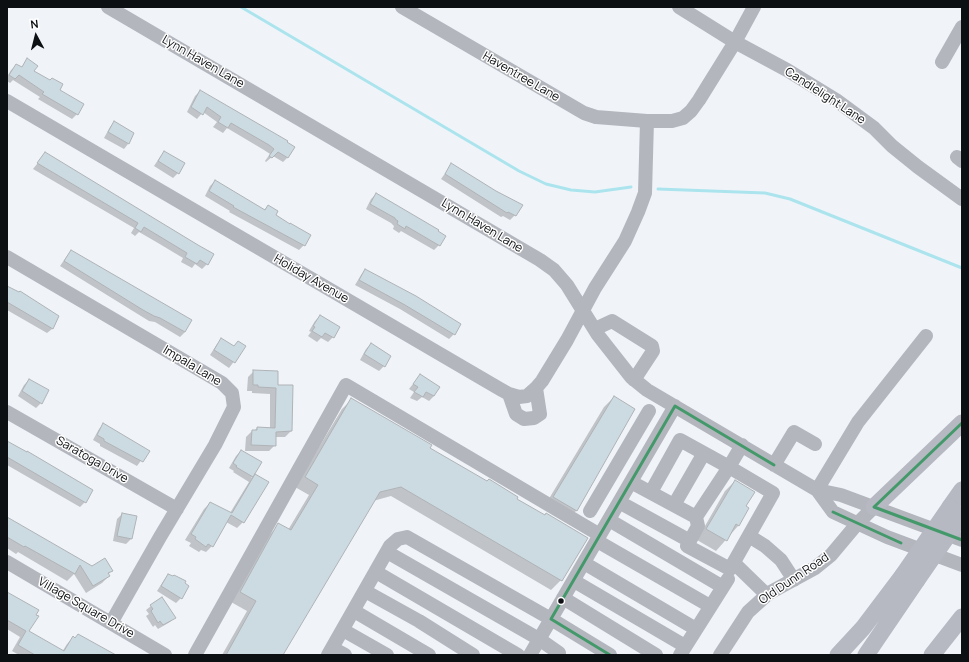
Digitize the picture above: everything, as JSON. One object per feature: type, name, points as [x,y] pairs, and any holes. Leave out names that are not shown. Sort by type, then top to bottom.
[{"type":"main road","points":[[874,508],[962,423]]},
{"type":"main road","points":[[866,655],[910,578],[956,511],[962,490]]},
{"type":"main road","points":[[838,655],[910,578]]},
{"type":"main road","points":[[932,655],[962,617]]},
{"type":"street","name":"Lynn Haven Lane","points":[[108,7],[540,260],[554,270],[567,284],[616,359],[634,380],[647,390],[817,490],[841,495],[962,540]]},
{"type":"street","name":"Haventree Lane","points":[[402,7],[584,113],[596,117],[648,121],[672,121],[683,118],[699,100],[735,42],[754,7]]},
{"type":"street","name":"Candlelight Lane","points":[[679,7],[735,42],[787,70],[836,100],[874,128],[918,167],[962,199]]},
{"type":"street","points":[[942,62],[962,27]]},
{"type":"street","name":"Holiday Avenue","points":[[7,101],[509,394],[519,397],[527,396],[536,388],[567,340],[595,288],[625,241],[645,193],[648,121]]},
{"type":"street","name":"Impala Lane","points":[[7,257],[222,383],[232,393],[234,407],[226,425],[111,623]]},
{"type":"street","points":[[595,329],[612,321],[652,346],[653,351],[634,380]]},
{"type":"street","points":[[817,490],[858,422],[926,336]]},
{"type":"street","points":[[195,655],[346,385],[710,606]]},
{"type":"street","points":[[509,394],[516,414],[524,419],[534,418],[540,414],[536,388]]},
{"type":"street","points":[[530,655],[676,406]]},
{"type":"street","name":"Saratoga Drive","points":[[7,412],[177,509]]},
{"type":"street","points":[[590,511],[649,412]]},
{"type":"street","points":[[774,465],[794,432],[815,444]]},
{"type":"street","points":[[574,581],[682,651],[730,575],[732,566],[773,493],[680,440],[651,492]]},
{"type":"street","points":[[742,446],[696,517],[698,526],[687,546],[732,566],[767,595]]},
{"type":"street","points":[[674,505],[704,453]]},
{"type":"street","points":[[617,466],[651,492],[696,517]]},
{"type":"street","name":"Lynn Haven Lane","points":[[817,490],[833,512],[887,537],[962,565]]},
{"type":"street","points":[[619,502],[690,541]]},
{"type":"street","name":"Old Dunn Road","points":[[720,655],[748,612],[767,595],[815,568],[831,555],[857,524],[874,508]]},
{"type":"street","points":[[609,520],[723,587]]},
{"type":"street","points":[[749,536],[765,546],[781,560],[794,580]]},
{"type":"street","points":[[345,655],[330,651],[387,552],[396,540],[407,537],[551,619],[610,655]]},
{"type":"street","points":[[387,552],[539,639],[560,654]]},
{"type":"street","name":"Village Square Drive","points":[[7,562],[165,655]]},
{"type":"street","points":[[584,563],[696,628]]},
{"type":"street","points":[[376,572],[518,655]]},
{"type":"street","points":[[365,591],[419,621],[474,655]]},
{"type":"street","points":[[563,598],[656,655]]},
{"type":"street","points":[[354,611],[429,655]]},
{"type":"street","points":[[343,630],[387,655]]},
{"type":"building","points":[[27,58],[38,66],[34,71],[50,80],[52,78],[63,84],[60,90],[84,104],[78,115],[42,94],[44,92],[19,75],[15,79],[9,75],[16,64],[22,67]]},
{"type":"building","points":[[200,90],[288,141],[287,142],[295,147],[288,158],[278,152],[272,158],[269,156],[274,149],[269,145],[231,123],[228,128],[218,122],[221,117],[207,107],[203,115],[191,107]]},
{"type":"building","points":[[114,121],[134,133],[129,144],[108,132]]},
{"type":"building","points":[[164,151],[185,163],[179,174],[158,161]]},
{"type":"building","points":[[45,152],[214,254],[208,265],[200,260],[197,264],[185,257],[187,253],[144,227],[141,232],[135,228],[138,223],[37,163]]},
{"type":"building","points":[[451,163],[496,191],[523,205],[516,216],[508,212],[507,213],[445,174]]},
{"type":"building","points":[[215,180],[265,210],[268,205],[278,211],[276,215],[311,235],[305,246],[233,207],[234,206],[209,191]]},
{"type":"building","points":[[376,193],[439,230],[438,231],[446,236],[440,246],[406,226],[405,229],[397,224],[398,221],[395,218],[370,204]]},
{"type":"building","points":[[71,250],[192,320],[185,332],[143,310],[64,261]]},
{"type":"building","points":[[365,269],[416,296],[461,324],[455,335],[359,280]]},
{"type":"building","points":[[7,286],[19,292],[20,291],[59,316],[53,329],[7,302]]},
{"type":"building","points":[[320,315],[340,327],[334,338],[325,333],[322,337],[312,331],[315,327],[313,326]]},
{"type":"building","points":[[221,338],[234,346],[238,341],[246,346],[235,363],[214,350]]},
{"type":"building","points":[[371,343],[391,356],[385,367],[364,354]]},
{"type":"building","points":[[253,370],[278,371],[278,385],[293,385],[292,431],[276,432],[276,446],[251,445],[252,430],[257,430],[257,427],[275,428],[276,388],[258,387],[258,385],[253,385]]},
{"type":"building","points":[[420,374],[440,387],[434,396],[426,392],[423,397],[414,392],[418,387],[413,384]]},
{"type":"building","points":[[29,379],[49,390],[42,404],[22,391]]},
{"type":"building","points":[[614,396],[635,409],[577,511],[553,497]]},
{"type":"building","points":[[351,398],[432,445],[430,448],[487,481],[489,479],[518,497],[517,499],[545,515],[546,513],[588,538],[562,581],[401,487],[380,492],[283,655],[226,655],[256,601],[240,592],[278,523],[291,530],[318,485],[305,477]]},
{"type":"building","points":[[103,423],[150,451],[143,462],[104,441],[104,439],[97,435]]},
{"type":"building","points":[[7,441],[27,451],[93,490],[86,503],[7,457]]},
{"type":"building","points":[[241,450],[262,462],[253,477],[236,467],[237,466],[233,463]]},
{"type":"building","points":[[255,474],[269,482],[244,523],[231,515],[213,547],[208,544],[206,547],[195,539],[196,537],[191,534],[210,502],[232,513]]},
{"type":"building","points":[[735,480],[755,492],[746,506],[749,508],[739,526],[736,524],[727,541],[706,529]]},
{"type":"building","points":[[122,513],[137,516],[132,539],[117,536]]},
{"type":"building","points":[[7,517],[92,566],[105,558],[113,571],[108,573],[110,576],[93,586],[80,565],[75,574],[7,537]]},
{"type":"building","points":[[168,574],[174,575],[186,581],[185,583],[189,586],[182,599],[161,586]]},
{"type":"building","points":[[7,592],[39,610],[36,615],[39,616],[29,631],[64,651],[73,636],[75,638],[78,634],[116,655],[35,655],[18,645],[26,631],[7,620]]},
{"type":"building","points":[[162,597],[176,618],[163,625],[160,621],[158,623],[151,611],[153,609],[150,605]]},
{"type":"waterway","points":[[241,7],[519,171],[546,184],[571,190],[595,192],[631,187]]},
{"type":"waterway","points":[[658,189],[765,193],[790,199],[962,268]]},
{"type":"transit line","points":[[610,655],[551,619],[675,406],[774,465]]},
{"type":"transit line","points":[[962,423],[874,507],[962,540]]},
{"type":"transit line","points":[[833,512],[901,543]]}]
